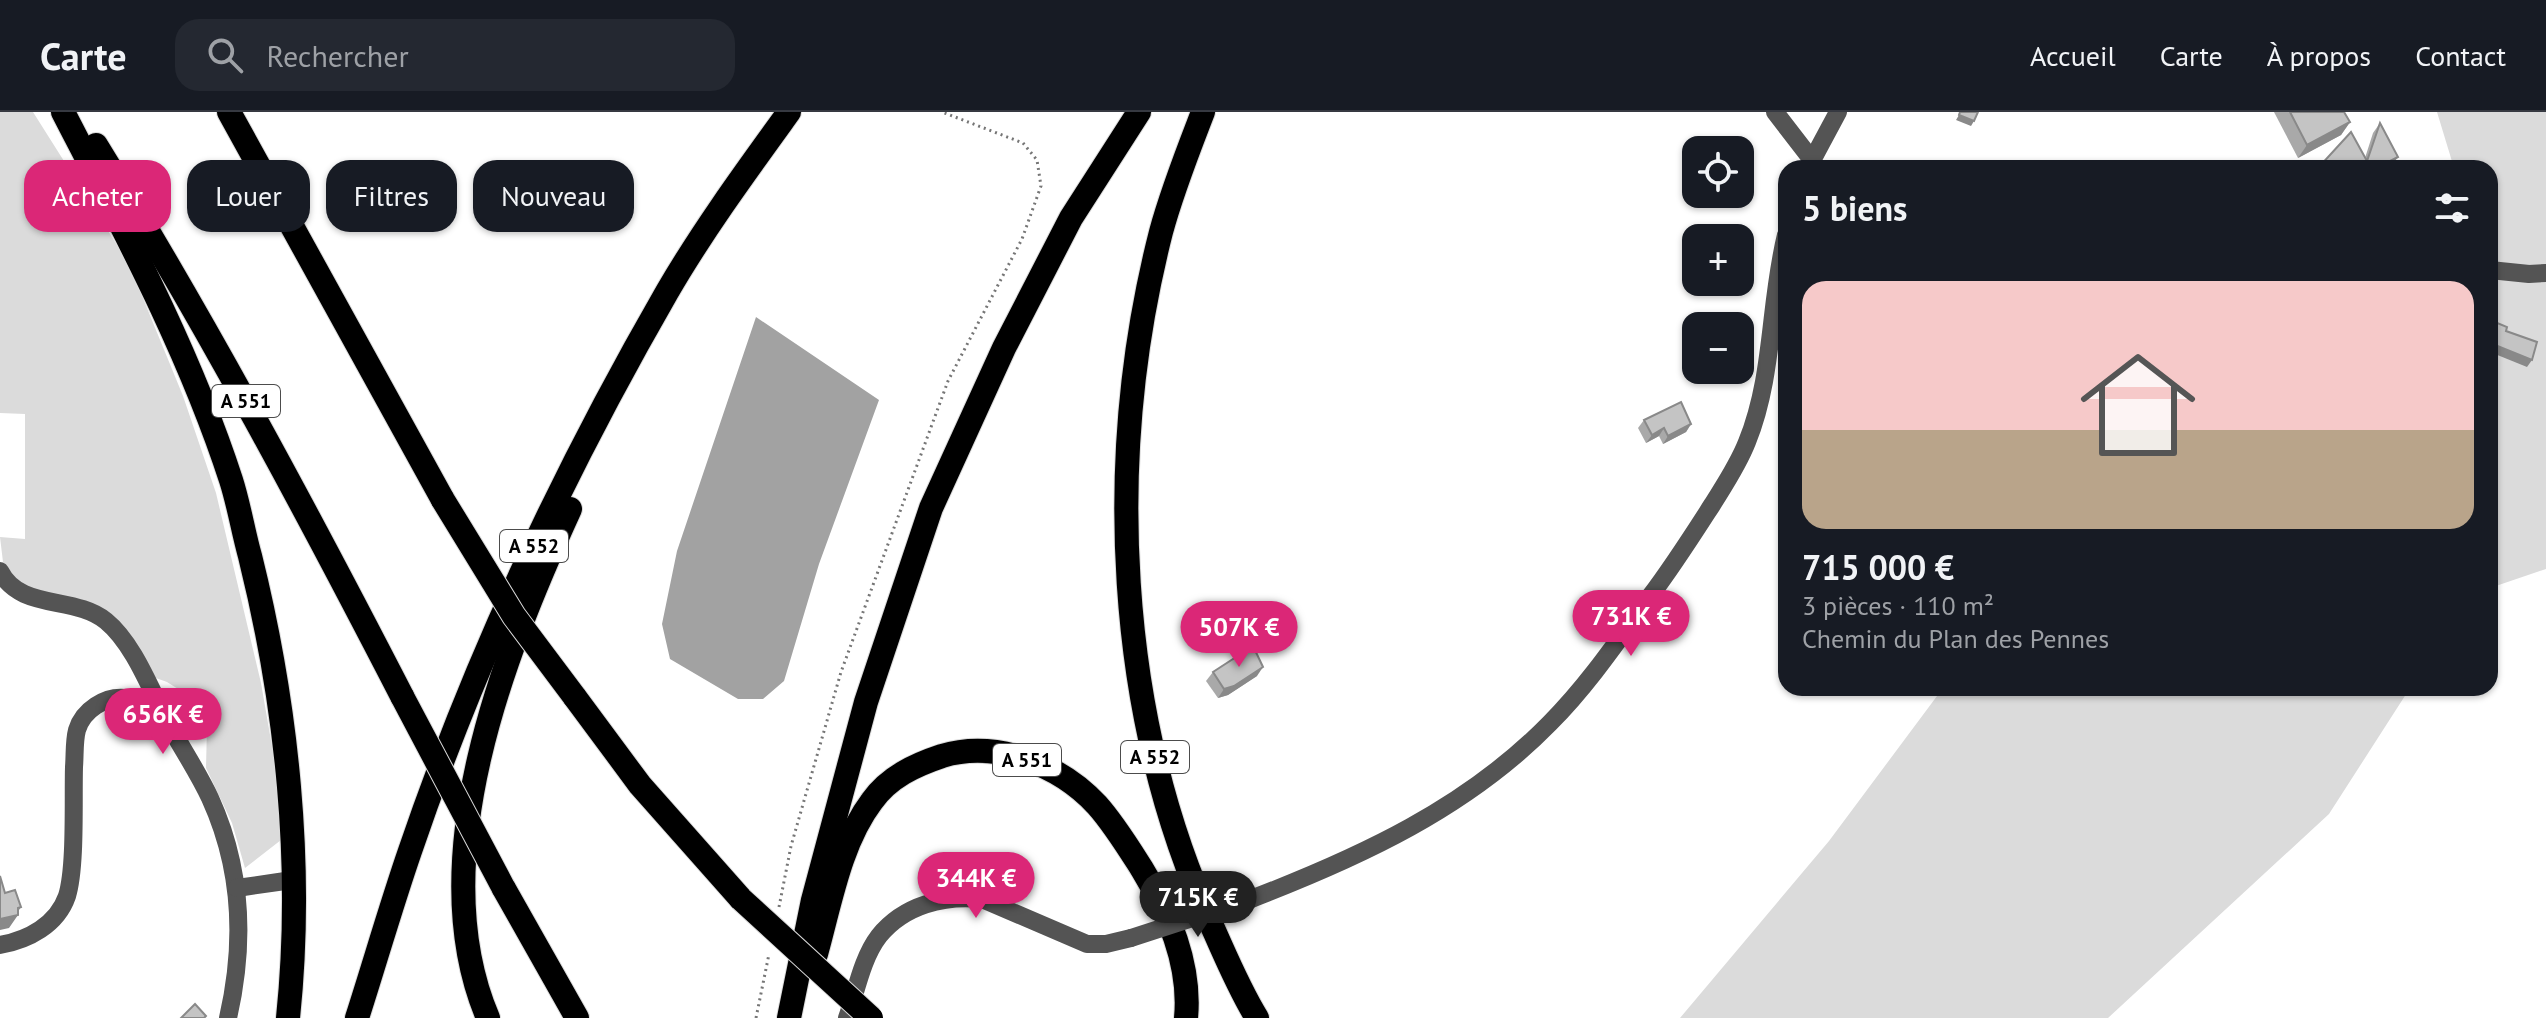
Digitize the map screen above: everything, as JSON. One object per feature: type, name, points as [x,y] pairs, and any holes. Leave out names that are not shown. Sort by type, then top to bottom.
[{"type":"highway","points":[[63,112],[148,276],[192,378],[231,481],[273,662],[287,779],[293,973],[288,1018]]},
{"type":"highway","name":"A 551","points":[[76,112],[194,307],[308,514],[503,887],[577,1018]]},
{"type":"highway","points":[[229,112],[443,500],[514,616],[640,785],[741,899],[871,1018]]},
{"type":"highway","name":"A 552","points":[[357,1018],[411,849],[487,651],[536,542],[668,290],[789,112]]},
{"type":"highway","points":[[488,1018],[474,971],[463,881],[466,827],[501,678],[550,552],[616,415],[692,280],[806,112]]},
{"type":"highway","points":[[789,1018],[813,900],[866,702],[931,508],[1004,348],[1071,218],[1139,112]]},
{"type":"highway","name":"A 552","points":[[1203,112],[1166,216],[1145,306],[1125,477],[1130,592],[1146,715],[1165,802],[1198,895],[1257,1018]]},
{"type":"highway","name":"A 551","points":[[798,1018],[845,853],[872,799],[903,771],[952,754],[977,750],[999,752],[1031,761],[1071,783],[1096,804],[1121,835],[1162,905],[1174,936],[1188,999],[1186,1018]]},
{"type":"street","points":[[1775,112],[1807,160]]},
{"type":"street","points":[[1812,160],[1838,112]]},
{"type":"street","points":[[2498,271],[2546,273]]},
{"type":"street","points":[[847,1018],[864,964],[878,937],[911,909],[965,897],[982,899],[1087,944],[1106,944],[1251,899],[1354,857],[1464,796],[1552,722],[1593,674],[1674,564],[1737,465],[1748,441],[1766,380],[1778,302]]},
{"type":"street","points":[[0,571],[5,581],[18,592],[82,607],[107,621],[144,673],[211,800],[232,859],[237,888],[239,931],[235,986],[228,1018]]},
{"type":"street","points":[[0,945],[44,928],[66,898],[71,863],[76,735],[86,713],[117,697],[166,719]]},
{"type":"street","points":[[237,888],[292,880]]},
{"type":"path","points":[[778,909],[791,846],[841,672],[948,381],[1022,239],[1041,186],[1037,160],[1023,143],[942,112]]},
{"type":"path","points":[[756,1018],[772,940]]},
{"type":"shaded area","points":[[0,112],[33,112],[63,160],[24,160],[24,232],[109,232],[129,264],[183,396],[216,493],[261,683],[277,775],[281,840],[245,868],[232,823],[206,768],[207,726],[194,699],[153,677],[123,630],[15,582],[3,562],[0,537],[25,539],[25,414],[0,413]]},
{"type":"shaded area","points":[[2437,112],[2546,112],[2546,569],[2498,585],[2498,160],[2452,160]]},
{"type":"shaded area","points":[[756,317],[879,400],[819,564],[784,681],[763,699],[738,699],[670,659],[662,624],[677,551]]},
{"type":"shaded area","points":[[1937,696],[2405,696],[2329,814],[2108,1018],[1680,1018],[1829,841]]},
{"type":"building","points":[[1960,112],[1978,112],[1974,121],[1959,115]]},
{"type":"building","points":[[2290,112],[2344,112],[2350,122],[2307,145]]},
{"type":"building","points":[[2380,123],[2398,157],[2392,160],[2367,160]]},
{"type":"building","points":[[2351,132],[2366,160],[2325,160]]},
{"type":"building","points":[[2498,323],[2507,327],[2506,331],[2537,342],[2532,360],[2498,346]]},
{"type":"building","points":[[1681,402],[1691,424],[1668,436],[1664,428],[1652,435],[1644,420]]},
{"type":"building","points":[[1253,646],[1263,667],[1224,689],[1213,672]]},
{"type":"building","points":[[0,876],[5,893],[15,890],[21,907],[18,908],[18,915],[0,919]]},
{"type":"building","points":[[195,1004],[206,1016],[204,1018],[181,1018]]}]
